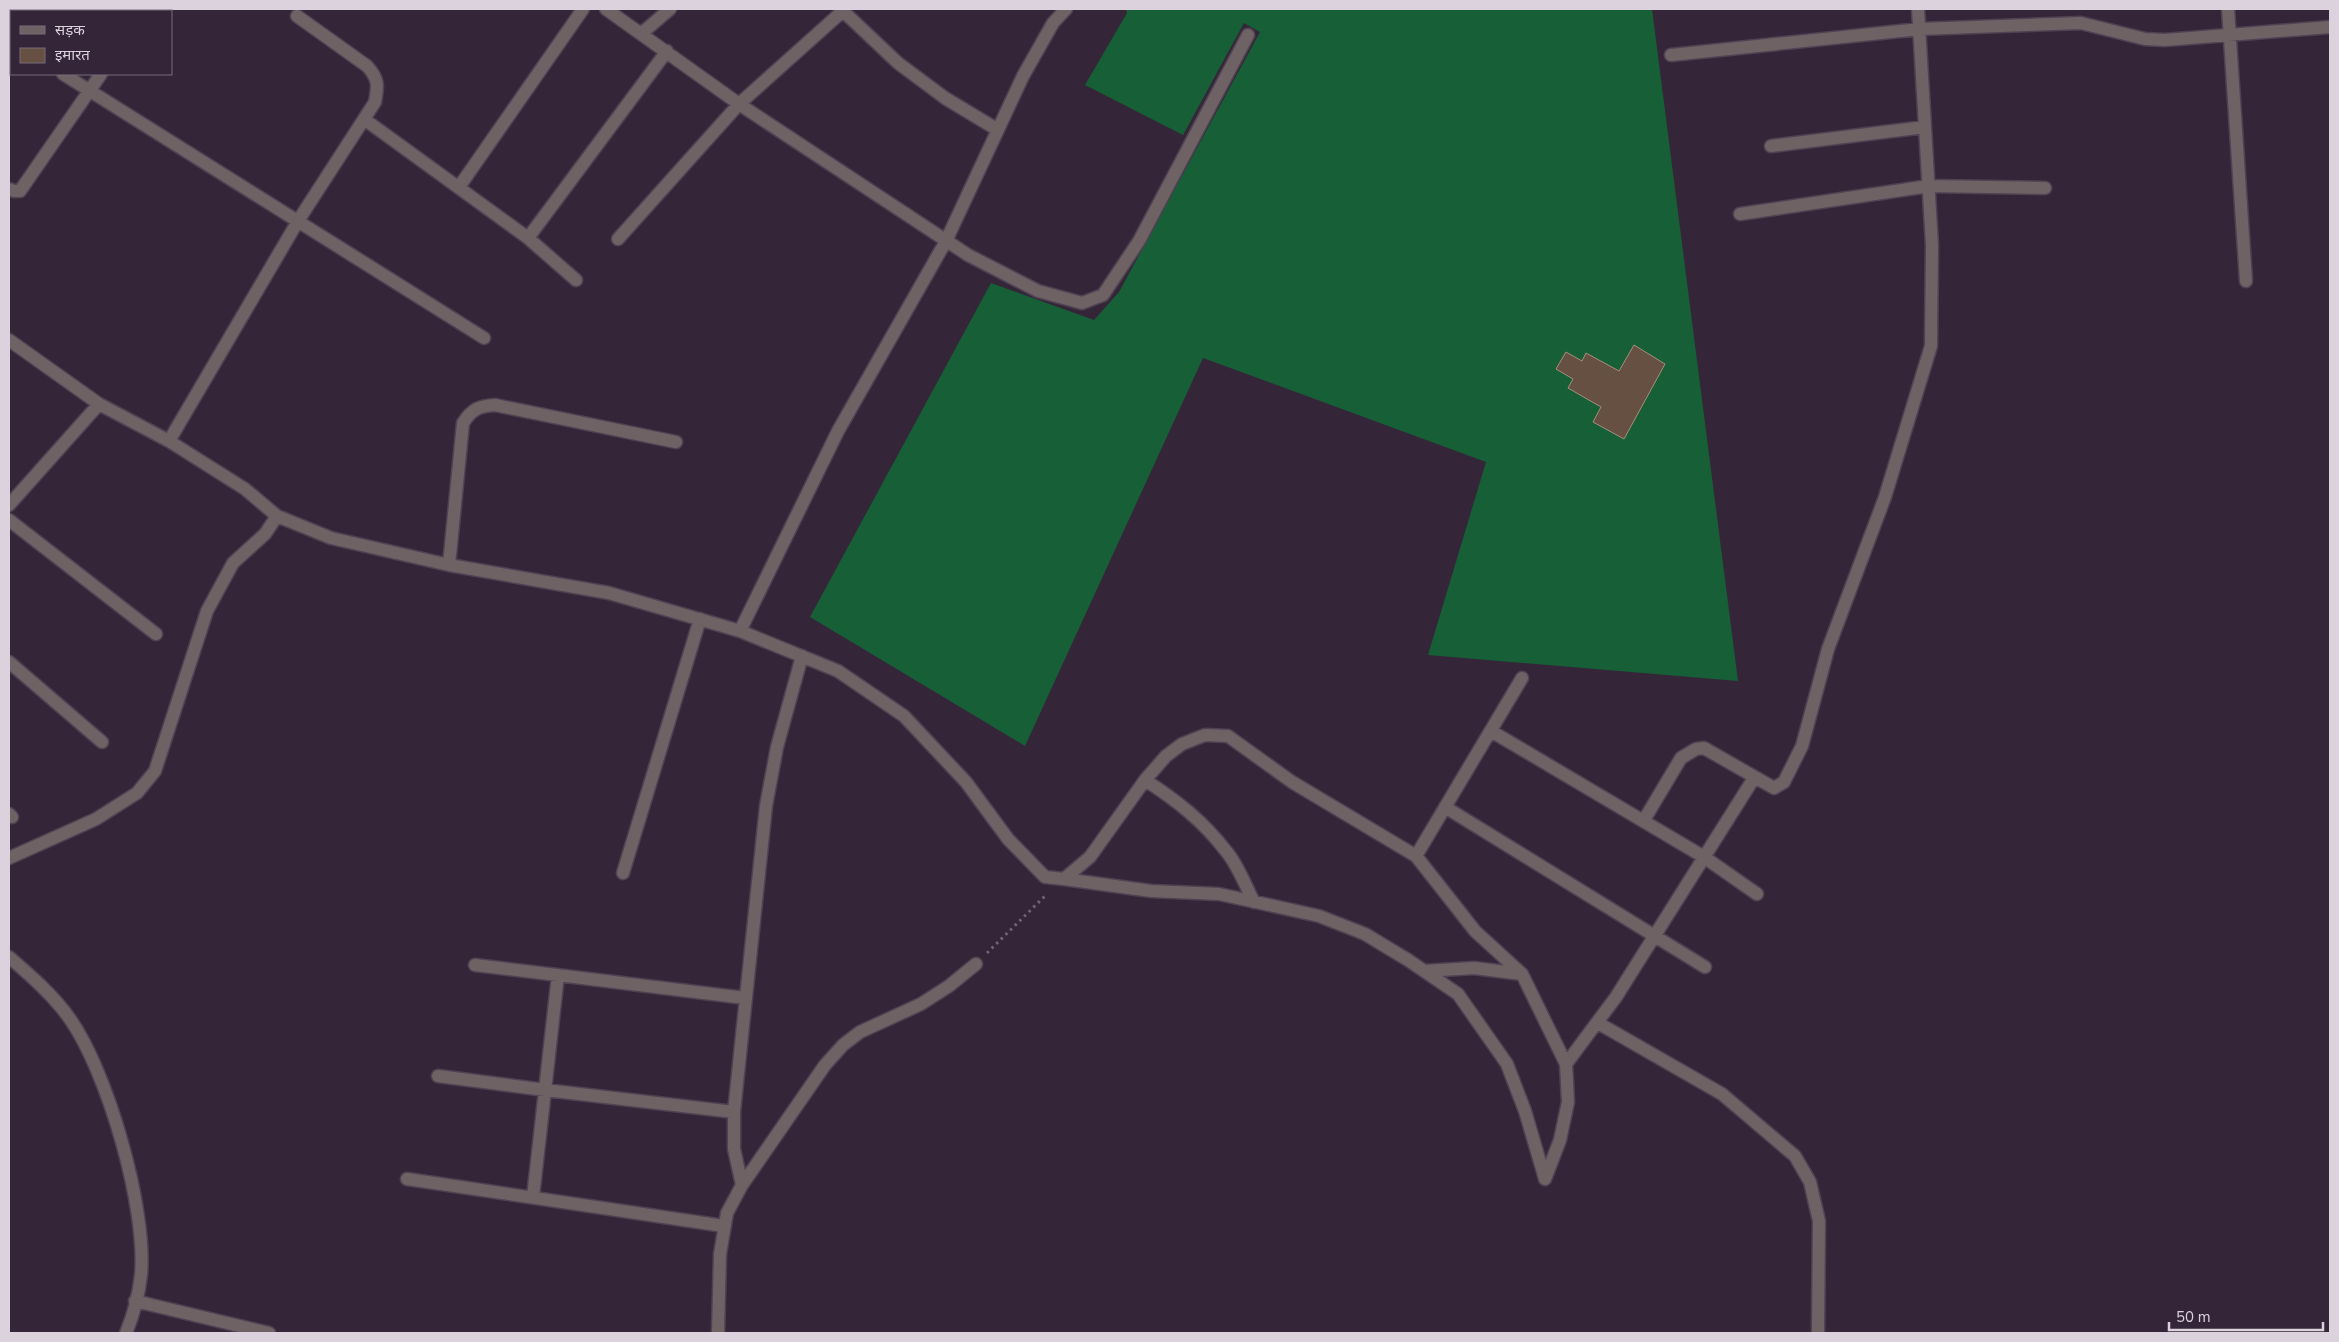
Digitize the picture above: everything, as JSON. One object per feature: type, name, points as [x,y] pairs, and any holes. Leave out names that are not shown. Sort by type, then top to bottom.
[{"type":"street","points":[[459,187],[583,9]]},
{"type":"street","points":[[606,9],[739,104],[968,255],[1038,292],[1082,303],[1103,295],[1139,242],[1248,35]]},
{"type":"street","points":[[642,33],[670,9]]},
{"type":"street","points":[[740,631],[838,430],[946,241],[1028,68],[1053,23],[1066,9]]},
{"type":"street","points":[[1644,820],[1681,758],[1696,749],[1704,748],[1774,788],[1784,782],[1802,746],[1828,649],[1885,497],[1931,346],[1932,245],[1918,9]]},
{"type":"street","points":[[2228,9],[2246,281]]},
{"type":"street","points":[[618,239],[739,104],[844,10],[898,63],[945,98],[998,130]]},
{"type":"street","points":[[169,441],[298,221],[375,102],[378,85],[376,76],[367,66],[297,16]]},
{"type":"street","points":[[1671,55],[1920,28],[2081,23],[2145,39],[2165,40],[2330,27]]},
{"type":"street","points":[[528,238],[667,51]]},
{"type":"street","points":[[65,75],[484,338]]},
{"type":"street","points":[[9,189],[20,191],[100,75]]},
{"type":"street","points":[[364,119],[528,238],[576,280]]},
{"type":"street","points":[[1770,146],[1926,127]]},
{"type":"street","points":[[1740,214],[1929,186],[2045,188]]},
{"type":"street","points":[[9,340],[99,404],[169,441],[245,489],[277,516],[331,538],[448,566],[609,593],[740,631],[838,671],[904,716],[966,782],[1008,839],[1045,877],[1151,891],[1219,894],[1319,916],[1365,934],[1458,994],[1507,1064],[1528,1120],[1545,1179],[1560,1140],[1568,1102],[1566,1064],[1522,974],[1475,931],[1416,856],[1292,782],[1228,736],[1205,735],[1182,744],[1166,756],[1145,780],[1090,857],[1064,879]]},
{"type":"street","points":[[9,505],[99,404]]},
{"type":"street","points":[[448,566],[463,423],[471,411],[482,406],[495,405],[676,442]]},
{"type":"street","points":[[9,858],[96,819],[137,793],[156,771],[207,611],[233,563],[265,534],[277,516]]},
{"type":"street","points":[[9,520],[156,634]]},
{"type":"street","points":[[623,873],[700,619]]},
{"type":"street","points":[[742,1185],[734,1149],[734,1112],[766,806],[777,748],[802,656]]},
{"type":"street","points":[[9,662],[102,742]]},
{"type":"street","points":[[1416,856],[1522,678]]},
{"type":"street","points":[[1491,731],[1644,820],[1704,857],[1757,894]]},
{"type":"street","points":[[1566,1064],[1598,1023],[1655,937],[1754,778]]},
{"type":"street","points":[[1145,780],[1175,799],[1196,816],[1227,852],[1254,902]]},
{"type":"street","points":[[1445,808],[1705,967]]},
{"type":"street","points":[[9,957],[28,973],[69,1018],[90,1052],[124,1149],[141,1234],[141,1275],[126,1333]]},
{"type":"street","points":[[718,1333],[720,1254],[727,1213],[742,1185],[825,1065],[844,1045],[860,1032],[921,1004],[949,986],[976,964]]},
{"type":"street","points":[[475,965],[745,998]]},
{"type":"street","points":[[1424,971],[1474,968],[1522,974]]},
{"type":"street","points":[[533,1197],[558,975]]},
{"type":"street","points":[[1598,1023],[1722,1094],[1795,1156],[1810,1182],[1818,1221],[1818,1333]]},
{"type":"street","points":[[438,1076],[734,1112]]},
{"type":"street","points":[[407,1179],[724,1226]]},
{"type":"street","points":[[135,1301],[269,1333]]},
{"type":"path","points":[[976,964],[1009,930],[1064,879]]},
{"type":"green space","points":[[1126,9],[1652,9],[1738,681],[1428,655],[1486,462],[1203,358],[1025,746],[810,617],[991,283],[1094,320],[1119,292],[1260,32],[1244,23],[1183,135],[1085,85],[1127,13]]},
{"type":"building","points":[[1634,345],[1665,364],[1624,439],[1593,422],[1601,407],[1568,388],[1573,379],[1556,369],[1566,352],[1582,361],[1586,353],[1619,371]]}]
